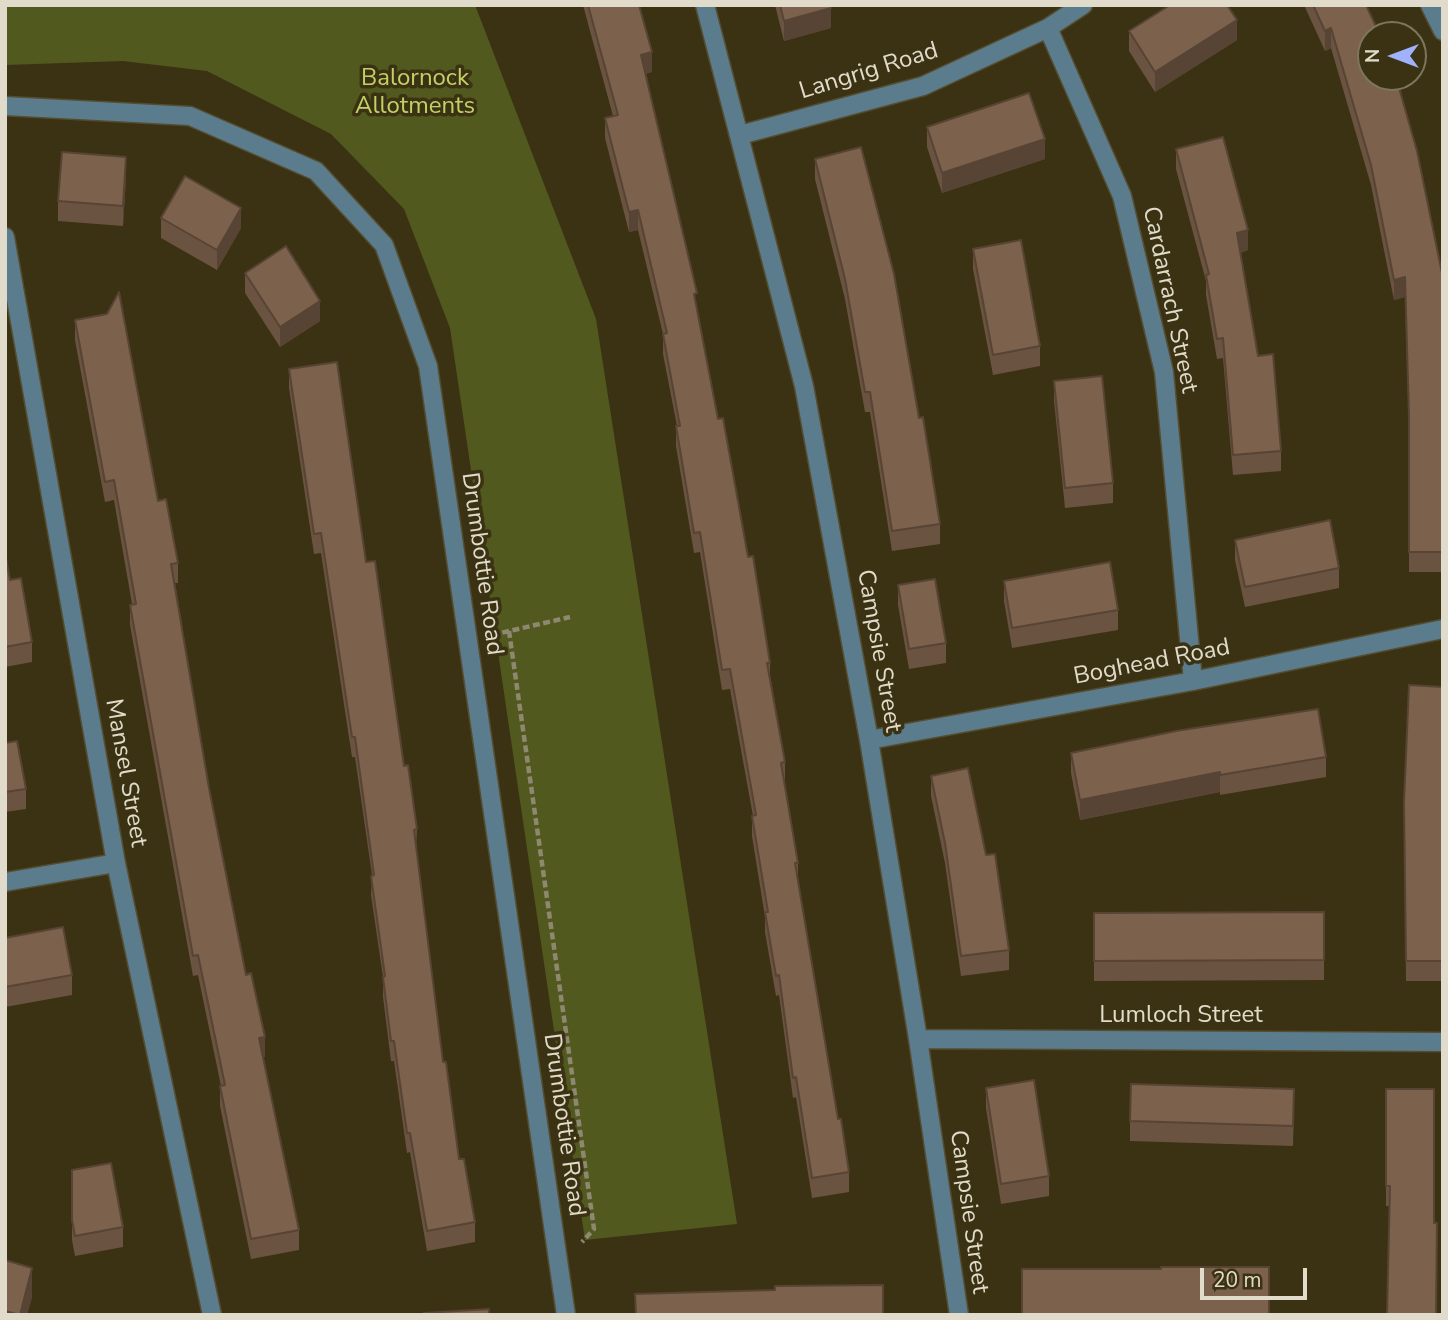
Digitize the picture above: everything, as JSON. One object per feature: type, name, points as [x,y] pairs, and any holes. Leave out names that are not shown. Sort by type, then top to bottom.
[{"type":"street","name":"Campsie Street","points":[[705,5],[804,387],[869,740],[918,1039],[959,1315]]},
{"type":"street","name":"Langrig Road","points":[[740,135],[923,86],[1048,28],[1083,5]]},
{"type":"street","points":[[1430,5],[1443,31]]},
{"type":"street","name":"Cardarrach Street","points":[[1048,28],[1122,196],[1164,372],[1193,681]]},
{"type":"street","name":"Drumbottie Road","points":[[5,106],[190,116],[316,171],[384,245],[428,366],[566,1315]]},
{"type":"street","name":"Mansel Street","points":[[5,237],[116,863],[212,1315]]},
{"type":"street","name":"Boghead Road","points":[[869,740],[1193,681],[1443,629]]},
{"type":"street","points":[[5,882],[116,863]]},
{"type":"street","name":"Lumloch Street","points":[[918,1039],[1443,1042]]},
{"type":"path","points":[[468,640],[570,617]]},
{"type":"path","points":[[509,631],[594,1229],[558,1260]]},
{"type":"green space","name":"Balornock Allotments","points":[[5,5],[475,5],[596,319],[737,1224],[585,1240],[450,328],[404,209],[331,134],[207,71],[123,61],[5,65]]},
{"type":"building","points":[[588,5],[639,5],[652,52],[641,55],[697,293],[694,294],[718,419],[723,418],[748,557],[753,556],[770,663],[767,663],[785,762],[781,763],[798,863],[795,863],[849,1172],[812,1178],[796,1077],[793,1078],[779,975],[776,976],[765,912],[768,912],[752,816],[756,815],[730,669],[722,670],[700,532],[694,533],[676,426],[680,426],[663,334],[667,333],[638,210],[629,212],[605,118],[618,115]]},
{"type":"building","points":[[780,5],[830,5],[831,8],[784,21]]},
{"type":"building","points":[[1170,5],[1227,5],[1237,20],[1155,72],[1129,31]]},
{"type":"building","points":[[1313,5],[1366,5],[1373,21],[1357,21],[1357,91],[1400,91],[1417,151],[1443,278],[1443,552],[1409,552],[1405,277],[1394,280],[1371,165],[1331,28],[1325,31]]},
{"type":"building","points":[[1029,93],[1045,139],[942,173],[927,127]]},
{"type":"building","points":[[1223,137],[1248,230],[1237,233],[1258,356],[1273,354],[1281,451],[1233,455],[1223,338],[1217,339],[1206,275],[1209,274],[1176,149]]},
{"type":"building","points":[[861,147],[894,274],[919,418],[923,417],[940,524],[892,531],[870,392],[865,392],[845,279],[815,159]]},
{"type":"building","points":[[62,152],[126,157],[123,206],[58,201]]},
{"type":"building","points":[[185,176],[241,208],[217,250],[161,218]]},
{"type":"building","points":[[1021,240],[1040,346],[993,355],[973,249]]},
{"type":"building","points":[[286,246],[320,301],[280,327],[245,273]]},
{"type":"building","points":[[119,292],[158,501],[166,499],[178,563],[171,564],[209,788],[246,975],[251,973],[265,1037],[259,1038],[299,1230],[251,1239],[220,1086],[225,1085],[198,955],[193,956],[130,605],[136,604],[114,480],[105,482],[75,320],[107,314]]},
{"type":"building","points":[[337,362],[366,562],[375,561],[404,766],[408,765],[443,1062],[446,1062],[459,1159],[464,1159],[475,1222],[427,1231],[410,1133],[407,1133],[394,1041],[391,1041],[371,876],[374,875],[355,737],[352,737],[321,533],[314,534],[289,369]]},
{"type":"building","points":[[1102,376],[1113,483],[1065,488],[1054,381]]},
{"type":"building","points":[[1330,520],[1339,568],[1245,587],[1235,540]]},
{"type":"building","points":[[5,553],[10,580],[21,578],[32,642],[5,647]]},
{"type":"building","points":[[1110,562],[1118,610],[1012,628],[1004,581]]},
{"type":"building","points":[[935,579],[946,643],[909,649],[898,585]]},
{"type":"building","points":[[1409,685],[1443,687],[1443,961],[1406,961],[1404,802]]},
{"type":"building","points":[[1318,709],[1326,757],[1220,775],[1220,772],[1080,800],[1071,753],[1176,731]]},
{"type":"building","points":[[17,741],[26,789],[5,792],[5,743]]},
{"type":"building","points":[[968,768],[986,855],[995,854],[1009,950],[961,956],[945,843],[931,776]]},
{"type":"building","points":[[1324,912],[1324,960],[1094,961],[1094,913]]},
{"type":"building","points":[[63,927],[72,975],[5,987],[5,938]]},
{"type":"building","points":[[1034,1080],[1049,1176],[1001,1184],[986,1088]]},
{"type":"building","points":[[1131,1084],[1294,1089],[1293,1126],[1130,1121]]},
{"type":"building","points":[[1386,1089],[1434,1089],[1436,1315],[1387,1315],[1390,1186],[1386,1186]]},
{"type":"building","points":[[111,1163],[123,1227],[75,1236],[72,1220],[72,1170]]},
{"type":"building","points":[[5,1260],[32,1268],[20,1315],[5,1311]]},
{"type":"building","points":[[1269,1267],[1269,1315],[1022,1315],[1022,1269]]},
{"type":"building","points":[[883,1285],[883,1315],[636,1315],[635,1294],[775,1290],[775,1286]]},
{"type":"building","points":[[489,1309],[489,1315],[424,1315],[424,1313]]}]
